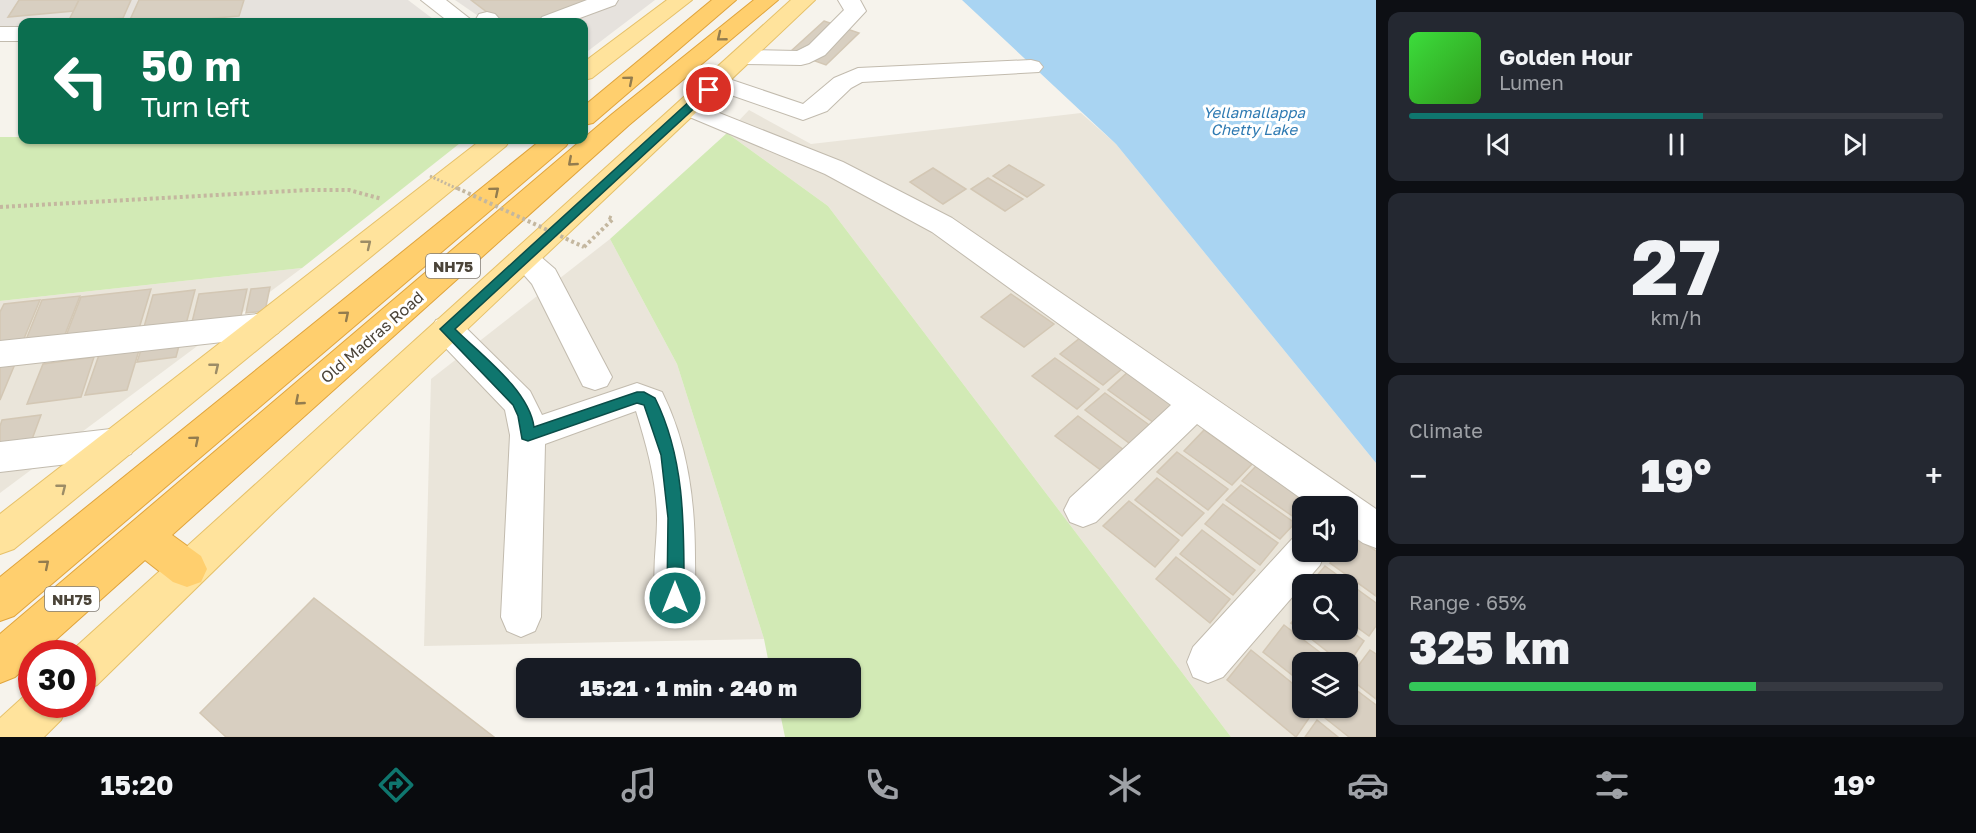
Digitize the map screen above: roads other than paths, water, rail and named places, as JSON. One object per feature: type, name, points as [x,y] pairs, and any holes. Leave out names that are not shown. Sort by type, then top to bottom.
[{"type":"highway","points":[[588,115],[725,0]]},
{"type":"highway","name":"Old Madras Road","points":[[144,537],[620,120],[767,0]]},
{"type":"highway","name":"Old Madras Road","points":[[0,602],[552,144]]},
{"type":"highway","points":[[144,537],[187,569]]},
{"type":"highway","name":"NH75","points":[[0,662],[144,537]]},
{"type":"main road","points":[[96,657],[187,569],[804,0]]},
{"type":"main road","points":[[588,70],[676,1]]},
{"type":"main road","points":[[0,537],[492,144]]},
{"type":"main road","points":[[12,737],[32,718]]},
{"type":"street","points":[[432,0],[457,18]]},
{"type":"street","points":[[560,18],[607,0]]},
{"type":"street","points":[[743,57],[801,58],[818,50],[855,11],[849,0]]},
{"type":"street","points":[[0,34],[18,34]]},
{"type":"street","points":[[717,82],[803,112],[817,107],[846,80],[858,75],[1031,66]]},
{"type":"street","points":[[689,108],[834,168],[942,225],[1327,496]]},
{"type":"street","points":[[524,258],[544,277],[595,377]]},
{"type":"street","points":[[0,354],[267,325]]},
{"type":"street","points":[[447,329],[518,401],[525,416],[528,435],[521,617]]},
{"type":"street","points":[[528,435],[637,398],[644,398],[650,402],[668,455],[676,518],[675,598]]},
{"type":"street","points":[[1083,510],[1196,403]]},
{"type":"street","points":[[0,457],[119,443]]},
{"type":"street","points":[[1358,518],[1376,531]]},
{"type":"street","points":[[1208,662],[1297,562]]},
{"type":"water","name":"Yellamallappa Chetty Lake","points":[[962,0],[1376,0],[1376,463],[1116,144]]}]
